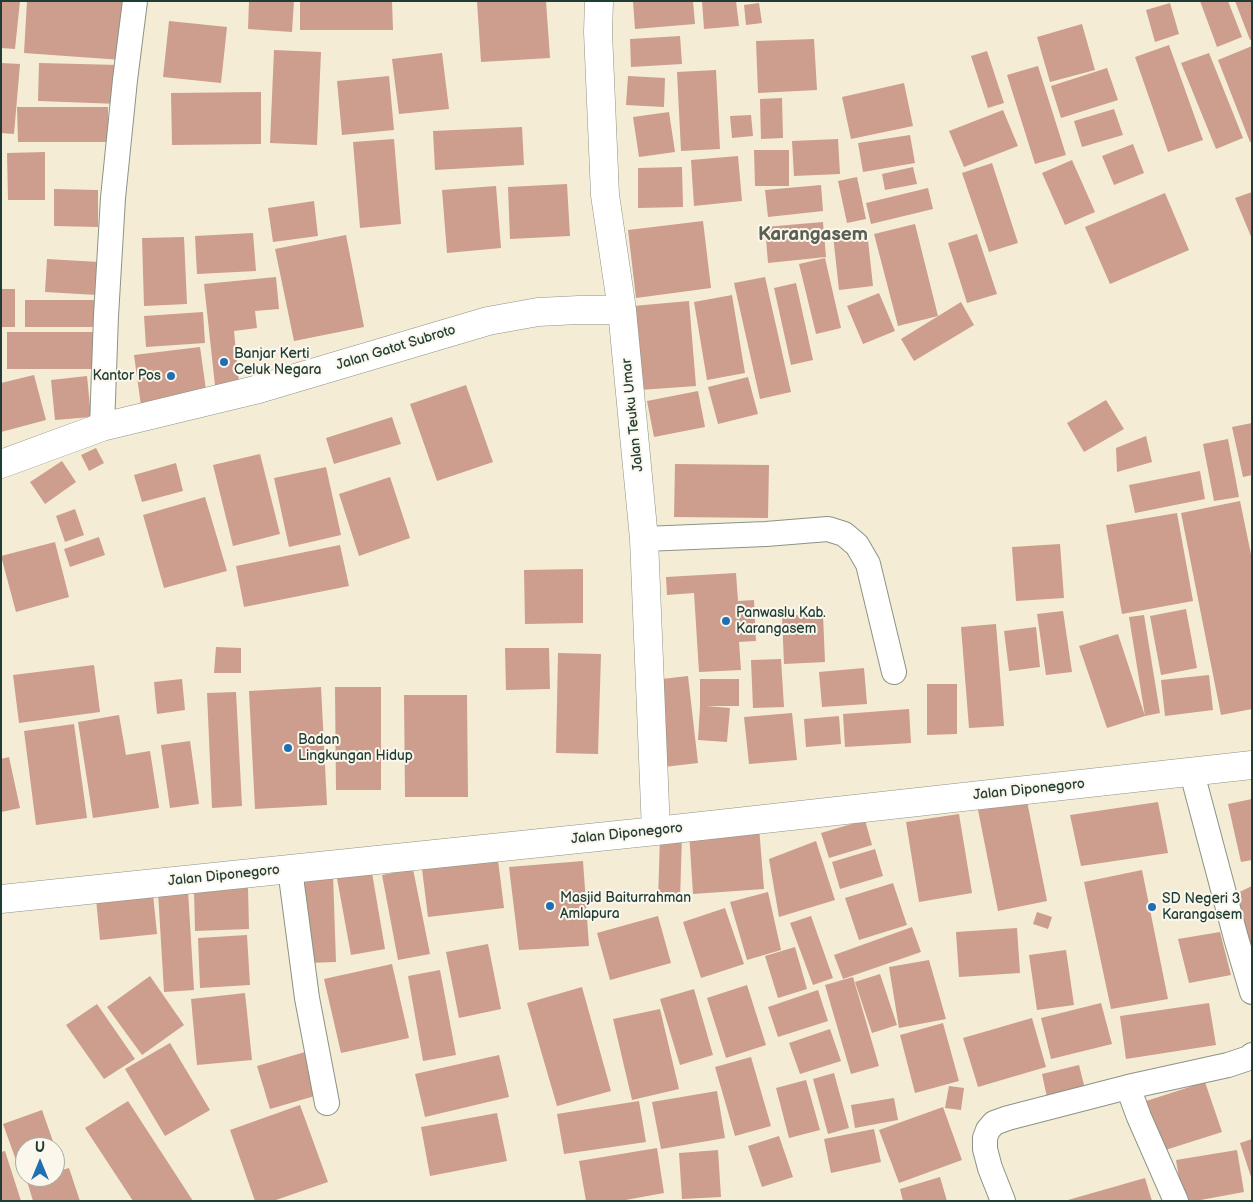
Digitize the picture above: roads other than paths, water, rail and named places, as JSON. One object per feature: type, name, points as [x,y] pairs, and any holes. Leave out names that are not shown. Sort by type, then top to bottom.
[{"type":"street","points":[[102,427],[113,198],[135,1]]},
{"type":"street","name":"Jalan Teuku Umar","points":[[599,1],[598,32],[605,195],[622,310],[644,539],[656,830]]},
{"type":"street","name":"Jalan Gatot Subroto","points":[[1,464],[102,427],[255,390],[488,320],[538,312],[622,310]]},
{"type":"street","points":[[644,539],[766,534],[828,529],[844,534],[857,544],[868,564],[894,672]]},
{"type":"street","name":"Jalan Diponegoro","points":[[1,898],[290,869],[1252,765]]},
{"type":"street","points":[[1192,772],[1252,992]]},
{"type":"street","points":[[290,869],[307,998],[327,1104]]},
{"type":"street","points":[[1003,1201],[984,1149],[984,1138],[994,1123],[1128,1087],[1228,1065],[1249,1058],[1252,1055]]},
{"type":"street","points":[[1128,1087],[1139,1117],[1176,1201]]},
{"type":"place","name":"Banjar Kerti Celuk Negara","points":[[224,362]]},
{"type":"place","name":"Kantor Pos","points":[[171,376]]},
{"type":"place","name":"Panwaslu Kab. Karangasem","points":[[726,621]]},
{"type":"place","name":"Badan Lingkungan Hidup","points":[[288,748]]},
{"type":"place","name":"Masjid Baiturrahman Amlapura","points":[[550,906]]},
{"type":"place","name":"SD Negeri 3 Karangasem","points":[[1152,907]]},
{"type":"district","name":"Karangasem","points":[[813,235]]}]
